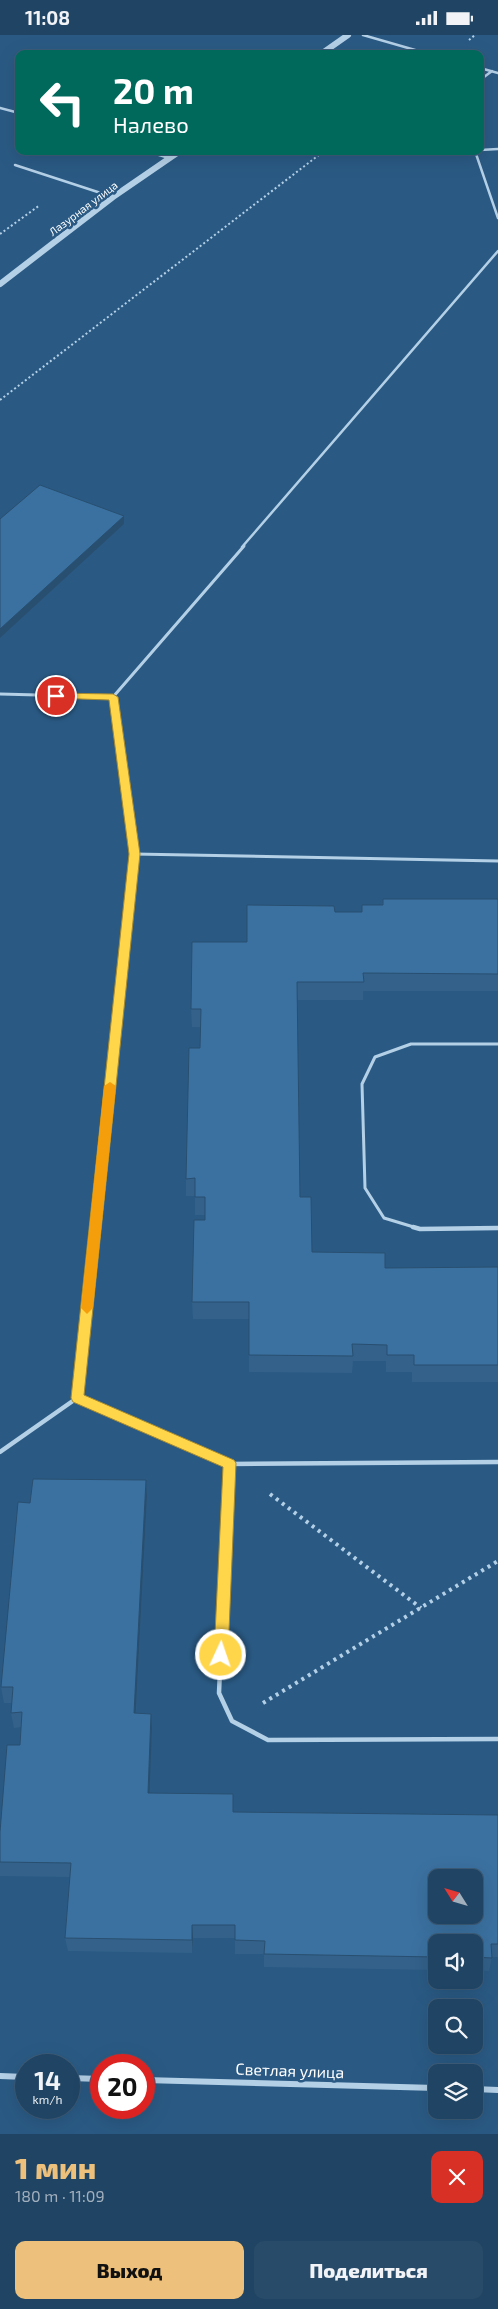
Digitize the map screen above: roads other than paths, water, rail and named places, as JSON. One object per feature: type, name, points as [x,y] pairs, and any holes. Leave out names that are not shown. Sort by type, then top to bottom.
[{"type":"street","points":[[327,50],[348,35]]},
{"type":"street","name":"Лазурная улица","points":[[0,284],[113,197],[174,155]]},
{"type":"street","points":[[0,2077],[15,2077]]},
{"type":"street","name":"Светлая улица","points":[[155,2080],[428,2088]]},
{"type":"street","points":[[483,2089],[498,2090]]},
{"type":"lane","points":[[363,35],[415,50]]},
{"type":"lane","points":[[484,69],[498,73]]},
{"type":"lane","points":[[484,77],[492,71]]},
{"type":"lane","points":[[0,108],[15,112]]},
{"type":"lane","points":[[484,150],[498,149]]},
{"type":"lane","points":[[160,155],[170,158]]},
{"type":"lane","points":[[476,155],[498,218]]},
{"type":"lane","points":[[15,165],[113,197]]},
{"type":"lane","points":[[0,1451],[77,1398],[134,854],[113,697],[498,251]]},
{"type":"lane","points":[[0,695],[113,697]]},
{"type":"lane","points":[[134,854],[498,861]]},
{"type":"lane","points":[[498,1044],[410,1044],[374,1057],[362,1084],[365,1188],[384,1218],[420,1229],[498,1228]]},
{"type":"lane","points":[[77,1398],[229,1463],[498,1462]]},
{"type":"lane","points":[[229,1463],[219,1693],[232,1721],[268,1739],[498,1739]]}]
